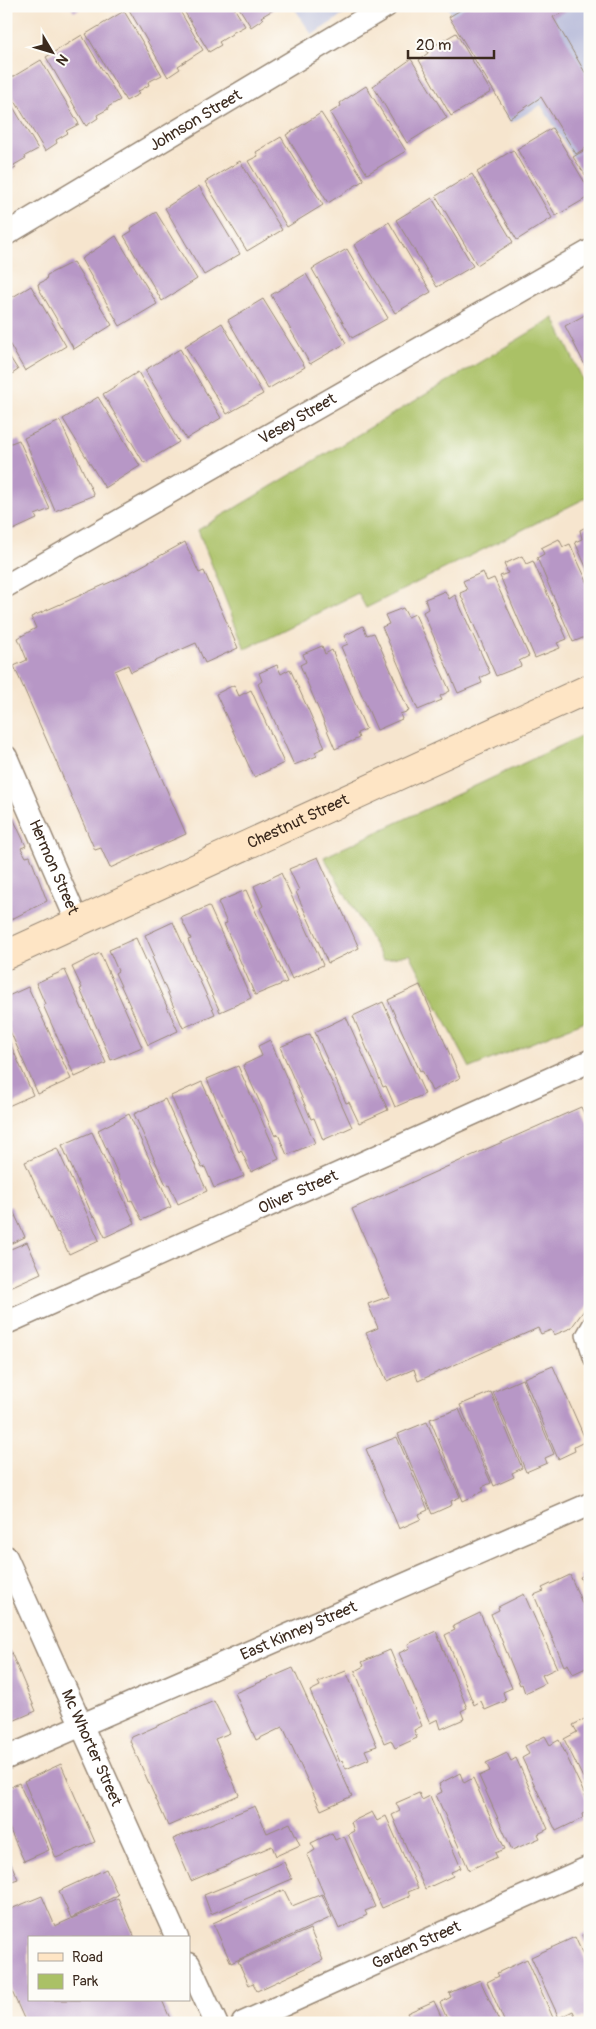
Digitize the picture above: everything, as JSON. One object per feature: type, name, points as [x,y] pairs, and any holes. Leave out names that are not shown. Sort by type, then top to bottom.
[{"type":"street","name":"Johnson Street","points":[[6,234],[386,6]]},
{"type":"street","name":"Vesey Street","points":[[6,586],[590,251]]},
{"type":"street","name":"Chestnut Street","points":[[6,955],[590,688]]},
{"type":"street","name":"Hermon Street","points":[[6,757],[78,923]]},
{"type":"street","name":"Oliver Street","points":[[6,1323],[590,1061]]},
{"type":"street","name":"East Kinney Street","points":[[6,1758],[590,1504]]},
{"type":"street","name":"Mc Whorter Street","points":[[6,1557],[176,1936]]},
{"type":"street","name":"Garden Street","points":[[243,2023],[590,1867]]},
{"type":"street","points":[[190,1966],[216,2023]]},
{"type":"lane","points":[[590,1321],[582,1335],[590,1360]]},
{"type":"shaded area","points":[[293,6],[357,6],[312,35]]},
{"type":"shaded area","points":[[447,6],[590,6],[590,185],[541,105],[511,123]]},
{"type":"green space","points":[[554,318],[590,395],[590,496],[366,608],[358,593],[245,649],[198,530]]},
{"type":"green space","points":[[590,732],[590,1019],[470,1068],[410,954],[383,960],[324,857]]},
{"type":"building","points":[[70,6],[84,6],[74,12]]},
{"type":"building","points":[[131,6],[177,6],[203,50],[178,66],[180,69],[168,77],[128,8]]},
{"type":"building","points":[[181,6],[233,6],[245,26],[219,42],[221,45],[209,52]]},
{"type":"building","points":[[238,6],[276,6],[261,17],[263,19],[251,27]]},
{"type":"building","points":[[467,6],[565,6],[567,11],[553,17],[590,81],[590,145],[576,154],[541,97],[510,118],[449,17]]},
{"type":"building","points":[[124,11],[162,75],[148,82],[149,85],[137,92],[139,94],[126,101],[86,34]]},
{"type":"building","points":[[456,33],[491,92],[451,116],[419,60],[428,53],[427,50]]},
{"type":"building","points":[[82,35],[120,100],[97,115],[98,118],[86,126],[46,57]]},
{"type":"building","points":[[411,59],[447,118],[407,143],[373,86]]},
{"type":"building","points":[[41,60],[79,124],[66,131],[68,133],[56,140],[57,143],[45,151],[6,86],[6,81]]},
{"type":"building","points":[[366,86],[406,151],[367,174],[330,113],[341,106],[340,103]]},
{"type":"building","points":[[6,95],[38,149],[25,156],[26,158],[14,165],[16,168],[6,173]]},
{"type":"building","points":[[321,113],[364,180],[328,203],[286,135]]},
{"type":"building","points":[[552,128],[590,191],[590,196],[556,216],[517,149]]},
{"type":"building","points":[[281,137],[323,205],[287,227],[248,161],[258,156],[256,152]]},
{"type":"building","points":[[590,147],[590,182],[573,157]]},
{"type":"building","points":[[513,150],[552,218],[517,240],[477,172]]},
{"type":"building","points":[[240,161],[282,230],[247,251],[205,182]]},
{"type":"building","points":[[472,174],[513,242],[477,265],[436,196]]},
{"type":"building","points":[[199,186],[240,254],[204,275],[165,208]]},
{"type":"building","points":[[432,198],[473,266],[437,287],[396,220]]},
{"type":"building","points":[[156,212],[197,279],[162,301],[124,236],[132,231],[131,228]]},
{"type":"building","points":[[389,222],[431,292],[395,313],[354,245]]},
{"type":"building","points":[[116,236],[157,304],[120,326],[81,259]]},
{"type":"building","points":[[347,249],[388,318],[352,338],[312,269]]},
{"type":"building","points":[[73,262],[112,325],[74,349],[39,289],[38,284],[46,280],[47,275]]},
{"type":"building","points":[[306,274],[346,343],[310,364],[271,295]]},
{"type":"building","points":[[31,286],[66,346],[25,371],[6,338],[6,301]]},
{"type":"building","points":[[263,299],[305,367],[268,389],[228,320]]},
{"type":"building","points":[[590,312],[590,375],[565,326]]},
{"type":"building","points":[[222,323],[263,394],[227,414],[185,346]]},
{"type":"building","points":[[180,349],[221,418],[186,439],[145,370]]},
{"type":"building","points":[[6,351],[18,370],[6,378]]},
{"type":"building","points":[[138,372],[179,442],[144,463],[103,394]]},
{"type":"building","points":[[98,397],[140,466],[105,488],[63,419]]},
{"type":"building","points":[[60,421],[94,495],[55,511],[24,438]]},
{"type":"building","points":[[19,440],[50,509],[35,515],[37,519],[13,530],[6,515],[6,445]]},
{"type":"building","points":[[590,525],[590,576],[575,542],[582,539],[580,530]]},
{"type":"building","points":[[559,539],[563,547],[570,544],[590,588],[590,635],[573,642],[537,558],[544,554],[541,548]]},
{"type":"building","points":[[185,542],[199,573],[204,571],[238,648],[205,663],[196,643],[131,672],[128,665],[115,671],[186,834],[110,868],[101,848],[95,850],[14,666],[27,660],[18,638],[36,628],[31,617],[122,577]]},
{"type":"building","points":[[522,556],[526,564],[533,561],[567,639],[557,643],[560,648],[535,658],[500,576],[508,573],[504,564]]},
{"type":"building","points":[[483,572],[487,581],[494,578],[529,656],[519,661],[521,666],[496,676],[460,593],[467,590],[463,581]]},
{"type":"building","points":[[445,591],[449,599],[455,595],[490,673],[480,678],[482,683],[458,693],[423,612],[428,609],[425,599]]},
{"type":"building","points":[[403,608],[408,617],[415,614],[450,691],[440,696],[442,700],[418,710],[382,627],[389,624],[385,615]]},
{"type":"building","points":[[363,626],[367,635],[374,633],[409,711],[400,714],[402,719],[377,730],[341,647],[348,644],[344,636]]},
{"type":"building","points":[[322,646],[325,654],[332,650],[366,729],[357,733],[359,738],[335,749],[300,665],[306,662],[303,654]]},
{"type":"building","points":[[277,665],[281,674],[290,669],[325,747],[315,752],[317,756],[294,765],[258,684],[262,681],[259,673]]},
{"type":"building","points":[[234,685],[239,696],[251,690],[284,763],[254,777],[216,694]]},
{"type":"building","points":[[6,813],[10,820],[13,818],[26,846],[21,848],[26,857],[30,856],[47,901],[6,922]]},
{"type":"building","points":[[318,857],[359,948],[328,963],[296,892],[299,890],[289,869]]},
{"type":"building","points":[[281,873],[323,965],[292,979],[260,908],[263,906],[254,886]]},
{"type":"building","points":[[246,890],[287,982],[255,995],[224,924],[227,923],[218,902]]},
{"type":"building","points":[[209,906],[251,998],[220,1012],[188,940],[191,939],[181,918]]},
{"type":"building","points":[[173,922],[215,1014],[183,1028],[152,957],[154,955],[145,935]]},
{"type":"building","points":[[136,938],[178,1031],[148,1045],[115,973],[118,971],[109,950]]},
{"type":"building","points":[[100,953],[142,1047],[111,1060],[72,967]]},
{"type":"building","points":[[65,970],[106,1063],[75,1077],[43,1005],[45,1004],[36,983]]},
{"type":"building","points":[[420,985],[460,1078],[432,1091],[422,1070],[420,1071],[388,1000]]},
{"type":"building","points":[[28,987],[71,1079],[38,1094],[6,1022],[9,1020],[6,1015],[6,997]]},
{"type":"building","points":[[383,1002],[425,1094],[395,1107],[386,1086],[383,1087],[353,1016]]},
{"type":"building","points":[[346,1017],[388,1110],[359,1123],[349,1102],[346,1103],[315,1032]]},
{"type":"building","points":[[6,1034],[33,1095],[6,1107]]},
{"type":"building","points":[[310,1034],[352,1127],[323,1140],[314,1118],[311,1119],[280,1047]]},
{"type":"building","points":[[270,1040],[315,1143],[287,1155],[278,1134],[275,1136],[243,1065],[262,1056],[258,1046]]},
{"type":"building","points":[[238,1066],[279,1159],[251,1172],[241,1150],[239,1152],[207,1079]]},
{"type":"building","points":[[202,1082],[244,1176],[214,1188],[205,1167],[202,1168],[171,1096]]},
{"type":"building","points":[[165,1099],[207,1191],[178,1204],[169,1184],[166,1185],[134,1114]]},
{"type":"building","points":[[581,1107],[590,1126],[590,1302],[571,1328],[554,1335],[551,1330],[541,1334],[538,1328],[418,1381],[414,1369],[387,1381],[366,1333],[378,1328],[368,1304],[390,1296],[352,1209]]},
{"type":"building","points":[[129,1114],[171,1207],[142,1220],[132,1200],[130,1201],[98,1130]]},
{"type":"building","points":[[92,1132],[135,1223],[105,1237],[95,1216],[93,1217],[62,1145]]},
{"type":"building","points":[[57,1148],[99,1240],[69,1254],[57,1233],[25,1162]]},
{"type":"building","points":[[11,1206],[25,1237],[6,1246],[6,1208]]},
{"type":"building","points":[[27,1242],[41,1273],[6,1289],[6,1251]]},
{"type":"building","points":[[553,1366],[586,1441],[574,1447],[575,1451],[558,1459],[524,1378]]},
{"type":"building","points":[[522,1379],[554,1454],[545,1458],[547,1463],[526,1472],[493,1392]]},
{"type":"building","points":[[491,1392],[522,1468],[512,1473],[514,1477],[494,1486],[460,1405]]},
{"type":"building","points":[[459,1409],[491,1483],[482,1487],[484,1491],[463,1501],[430,1419]]},
{"type":"building","points":[[427,1422],[460,1497],[451,1501],[452,1505],[432,1514],[398,1434]]},
{"type":"building","points":[[397,1437],[428,1510],[419,1514],[421,1519],[399,1529],[366,1449]]},
{"type":"building","points":[[590,1567],[590,1600],[580,1577],[588,1573],[587,1568]]},
{"type":"building","points":[[570,1575],[590,1622],[590,1666],[573,1674],[568,1664],[564,1666],[534,1595],[544,1591],[542,1588]]},
{"type":"building","points":[[524,1594],[557,1668],[542,1675],[546,1683],[525,1693],[491,1614],[499,1610],[498,1607]]},
{"type":"building","points":[[480,1613],[512,1688],[503,1692],[506,1701],[485,1710],[481,1701],[474,1705],[445,1635],[455,1630],[453,1626]]},
{"type":"building","points":[[436,1631],[467,1708],[461,1711],[464,1719],[441,1729],[438,1719],[430,1723],[399,1653],[410,1648],[408,1644]]},
{"type":"building","points":[[10,1650],[36,1711],[6,1724],[6,1651]]},
{"type":"building","points":[[390,1650],[422,1726],[414,1730],[417,1738],[395,1748],[391,1740],[384,1743],[355,1671],[364,1666],[362,1662]]},
{"type":"building","points":[[293,1668],[352,1796],[321,1810],[283,1727],[256,1740],[235,1693]]},
{"type":"building","points":[[346,1671],[377,1746],[365,1750],[369,1759],[346,1769],[342,1760],[340,1762],[310,1691],[320,1686],[318,1682]]},
{"type":"building","points":[[214,1701],[230,1733],[215,1739],[239,1795],[168,1826],[130,1741],[132,1737]]},
{"type":"building","points":[[590,1716],[590,1792],[564,1739],[577,1732],[573,1725]]},
{"type":"building","points":[[545,1736],[550,1745],[559,1740],[590,1806],[590,1811],[582,1814],[583,1818],[556,1831],[522,1758],[529,1754],[525,1746]]},
{"type":"building","points":[[507,1753],[511,1761],[516,1758],[548,1829],[538,1834],[540,1838],[512,1850],[479,1776],[490,1771],[486,1763]]},
{"type":"building","points":[[61,1764],[95,1842],[56,1858],[24,1781]]},
{"type":"building","points":[[460,1773],[464,1783],[473,1778],[505,1849],[495,1853],[497,1857],[469,1870],[436,1795],[442,1792],[439,1784]]},
{"type":"building","points":[[19,1783],[49,1850],[24,1861],[6,1821],[6,1789]]},
{"type":"building","points":[[419,1793],[422,1800],[430,1796],[461,1868],[451,1872],[453,1876],[425,1889],[392,1815],[400,1811],[396,1803]]},
{"type":"building","points":[[255,1806],[267,1833],[290,1823],[300,1845],[276,1856],[272,1846],[191,1881],[173,1839]]},
{"type":"building","points":[[372,1812],[377,1821],[386,1816],[418,1888],[408,1892],[410,1896],[382,1908],[348,1834],[354,1831],[351,1822]]},
{"type":"building","points":[[332,1833],[335,1840],[344,1836],[375,1907],[365,1911],[367,1915],[339,1929],[307,1855],[315,1850],[311,1843]]},
{"type":"building","points":[[6,1853],[18,1879],[6,1883]]},
{"type":"building","points":[[284,1862],[292,1879],[211,1914],[204,1895]]},
{"type":"building","points":[[106,1869],[118,1895],[71,1918],[59,1891]]},
{"type":"building","points":[[284,1890],[292,1906],[322,1894],[332,1917],[231,1963],[213,1923]]},
{"type":"building","points":[[42,1896],[55,1926],[118,1898],[134,1936],[28,1936],[28,2002],[163,2002],[172,2023],[26,2023],[6,1978],[6,1947],[8,1946],[6,1941],[6,1911]]},
{"type":"building","points":[[310,1929],[323,1960],[257,1991],[253,1983],[249,1985],[238,1961]]},
{"type":"building","points":[[590,1931],[590,1952],[582,1935]]},
{"type":"building","points":[[575,1937],[590,1970],[590,2014],[577,2020],[573,2011],[559,2018],[531,1957]]},
{"type":"building","points":[[527,1959],[554,2020],[549,2023],[505,2023],[487,1982],[499,1976],[497,1973]]},
{"type":"building","points":[[480,1980],[500,2023],[449,2023],[440,2003],[451,1997],[449,1993]]},
{"type":"building","points":[[434,2001],[444,2023],[397,2023],[409,2017],[407,2013]]}]
